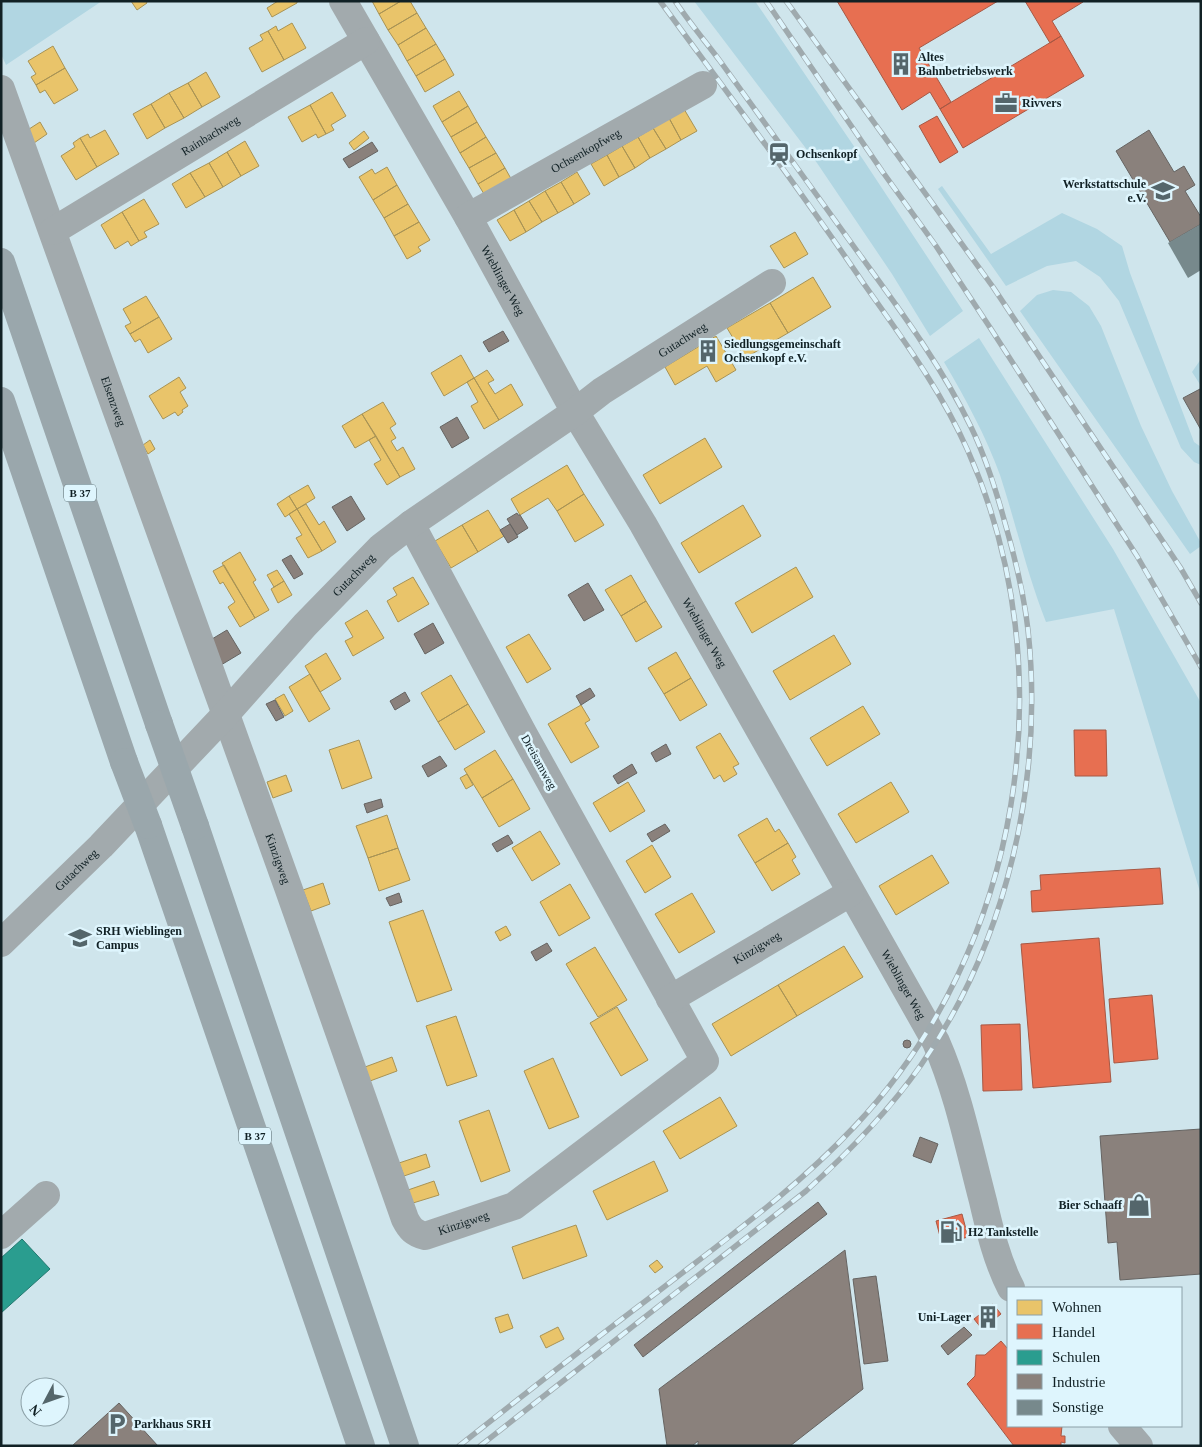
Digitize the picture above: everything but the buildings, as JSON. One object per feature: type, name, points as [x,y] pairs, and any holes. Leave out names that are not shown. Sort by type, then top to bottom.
[{"type":"highway","name":"B 37","points":[[1,262],[195,826],[403,1441]]},
{"type":"highway","name":"B 37","points":[[1,401],[361,1446]]},
{"type":"street","name":"Wieblinger Weg","points":[[343,1],[468,217],[575,412],[643,524],[936,1042],[944,1062],[993,1241],[1004,1275],[1010,1287]]},
{"type":"street","name":"Rainbachweg","points":[[53,231],[366,41]]},
{"type":"street","name":"Ochsenkopfweg","points":[[468,217],[703,85]]},
{"type":"street","name":"Elsenzweg","points":[[1,89],[226,714]]},
{"type":"street","name":"Gutachweg","points":[[1,943],[101,846],[226,714],[305,625],[381,547],[410,524],[575,412],[602,391],[772,283]]},
{"type":"street","name":"Dreisamweg","points":[[410,524],[670,999]]},
{"type":"street","name":"Kinzigweg","points":[[226,714],[405,1219],[416,1234],[425,1236],[514,1206],[705,1061],[670,999],[850,892]]},
{"type":"street","points":[[1,1235],[46,1195]]},
{"type":"street","points":[[1123,1427],[1139,1446]]},
{"type":"shaded area","points":[[1,1],[102,1],[6,65],[1,54]]},
{"type":"shaded area","points":[[694,1],[755,1],[963,311],[930,336],[892,274],[817,163]]},
{"type":"shaded area","points":[[942,186],[991,254],[1062,213],[1097,229],[1122,246],[1130,273],[1194,442],[1201,447],[1201,465],[1194,462],[1181,448],[1119,301],[1100,277],[1076,261],[1047,266],[1006,286],[938,189]]},
{"type":"shaded area","points":[[1053,290],[1071,292],[1089,306],[1101,326],[1141,426],[1172,491],[1201,543],[1201,546],[1190,554],[1020,311],[1037,295]]},
{"type":"shaded area","points":[[979,338],[1113,549],[1201,703],[1201,895],[1114,609],[1046,622],[1033,586],[1000,475],[975,417],[944,362]]},
{"type":"shaded area","points":[[1201,359],[1201,386],[1192,372]]},
{"type":"railway","points":[[459,1446],[763,1210],[810,1170],[855,1126],[912,1055],[957,977],[990,893],[1011,805],[1019,715],[1015,625],[998,536],[968,451],[946,407],[906,344],[789,177],[660,1]]},
{"type":"railway","points":[[480,1446],[806,1191],[881,1116],[921,1065],[951,1017],[976,966],[997,913],[1013,857],[1024,801],[1030,744],[1032,686],[1028,630],[1019,576],[1002,511],[976,439],[947,382],[905,317],[675,1]]},
{"type":"railway","points":[[766,1],[882,171],[936,246],[991,329],[1137,556],[1201,667]]},
{"type":"railway","points":[[786,1],[993,287],[1180,567],[1201,603]]},
{"type":"place","name":"Altes Bahnbetriebswerk","points":[[901,64]]},
{"type":"place","name":"Rivvers","points":[[1006,103]]},
{"type":"place","name":"Ochsenkopf","points":[[779,154]]},
{"type":"place","name":"Werkstattschule e.V.","points":[[1163,191]]},
{"type":"place","name":"Siedlungsgemeinschaft Ochsenkopf e.V.","points":[[708,351]]},
{"type":"place","name":"SRH Wieblingen Campus","points":[[80,938]]},
{"type":"place","name":"Bier Schaaff","points":[[1139,1205]]},
{"type":"place","name":"H2 Tankstelle","points":[[951,1232]]},
{"type":"place","name":"Uni-Lager","points":[[988,1317]]},
{"type":"place","name":"Parkhaus SRH","points":[[117,1424]]}]
